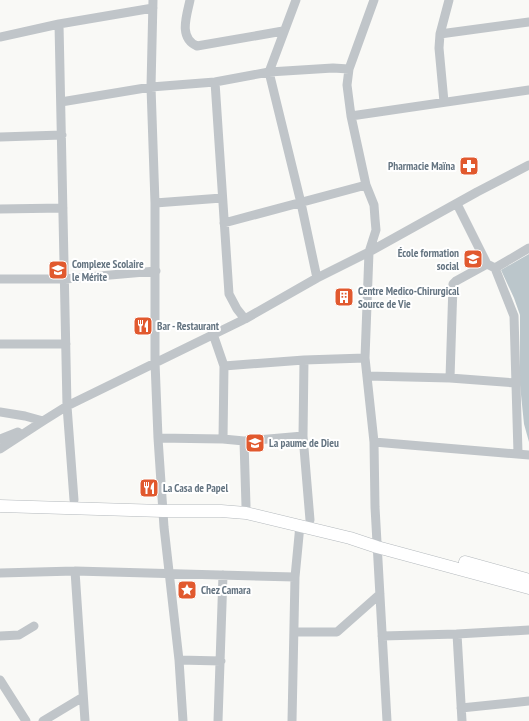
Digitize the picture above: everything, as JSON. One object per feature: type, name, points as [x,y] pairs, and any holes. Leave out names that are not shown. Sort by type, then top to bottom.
[{"type":"main road","points":[[0,499],[74,500],[221,511],[246,513],[305,522]]},
{"type":"main road","points":[[0,506],[163,507],[226,504],[246,506],[305,522],[350,538],[378,543],[529,580]]},
{"type":"main road","points":[[378,543],[529,588]]},
{"type":"street","points":[[190,0],[185,33],[191,44],[197,46],[283,31]]},
{"type":"street","points":[[296,0],[283,31],[269,72],[301,203],[317,278]]},
{"type":"street","points":[[374,0],[349,69],[347,85],[351,116],[366,185],[374,204],[376,230],[369,252],[365,358],[374,442],[375,508],[387,721]]},
{"type":"street","points":[[444,102],[439,48],[440,34],[449,0]]},
{"type":"street","points":[[0,37],[153,4],[151,87],[155,203],[155,362],[158,438],[169,575],[179,660],[183,721]]},
{"type":"street","points":[[440,34],[529,22]]},
{"type":"street","points":[[59,24],[67,406],[74,500]]},
{"type":"street","points":[[61,102],[151,87],[215,82],[269,72],[333,68],[349,69]]},
{"type":"street","points":[[215,82],[229,294],[236,308],[245,319]]},
{"type":"street","points":[[351,116],[529,90]]},
{"type":"street","points":[[0,137],[62,135]]},
{"type":"street","points":[[0,449],[67,406],[245,319],[317,278],[369,252],[529,165]]},
{"type":"street","points":[[224,223],[366,185]]},
{"type":"street","points":[[155,203],[222,198]]},
{"type":"street","points":[[457,204],[491,266],[514,316],[518,453]]},
{"type":"street","points":[[0,209],[63,208]]},
{"type":"street","points":[[450,378],[453,284],[456,281],[529,248]]},
{"type":"street","points":[[0,279],[64,279],[156,271]]},
{"type":"street","points":[[213,334],[224,366],[224,439]]},
{"type":"street","points":[[0,344],[66,344]]},
{"type":"street","points":[[224,366],[304,360],[365,358]]},
{"type":"street","points":[[292,721],[295,577],[305,522],[303,436],[304,360]]},
{"type":"street","points":[[367,376],[450,378],[516,383]]},
{"type":"street","points":[[0,412],[25,416],[43,421]]},
{"type":"street","points":[[0,439],[33,427]]},
{"type":"street","points":[[158,438],[224,439],[244,441],[303,436]]},
{"type":"street","points":[[244,441],[246,506]]},
{"type":"street","points":[[374,442],[529,454]]},
{"type":"street","points":[[0,573],[75,571],[169,575],[295,577]]},
{"type":"street","points":[[75,571],[85,721]]},
{"type":"street","points":[[218,721],[223,575]]},
{"type":"street","points":[[295,632],[338,632],[380,594]]},
{"type":"street","points":[[0,636],[19,635],[34,626]]},
{"type":"street","points":[[382,636],[529,630]]},
{"type":"street","points":[[458,634],[462,721]]},
{"type":"street","points":[[179,660],[221,661]]},
{"type":"street","points":[[0,680],[26,721]]},
{"type":"street","points":[[43,721],[83,697]]},
{"type":"street","points":[[461,708],[529,701]]},
{"type":"shaded area","points":[[529,254],[529,442],[524,424],[520,385],[520,315],[501,270]]},
{"type":"place","name":"Pharmacie Maïna","points":[[469,166]]},
{"type":"place","name":"École formation social","points":[[473,259]]},
{"type":"place","name":"Complexe Scolaire le Mérite","points":[[58,270]]},
{"type":"place","name":"Centre Medico-Chirurgical Source de Vie","points":[[344,297]]},
{"type":"place","name":"Bar - Restaurant","points":[[143,326]]},
{"type":"place","name":"La paume de Dieu","points":[[255,443]]},
{"type":"place","name":"La Casa de Papel","points":[[149,488]]},
{"type":"place","name":"Chez Camara","points":[[187,590]]}]
